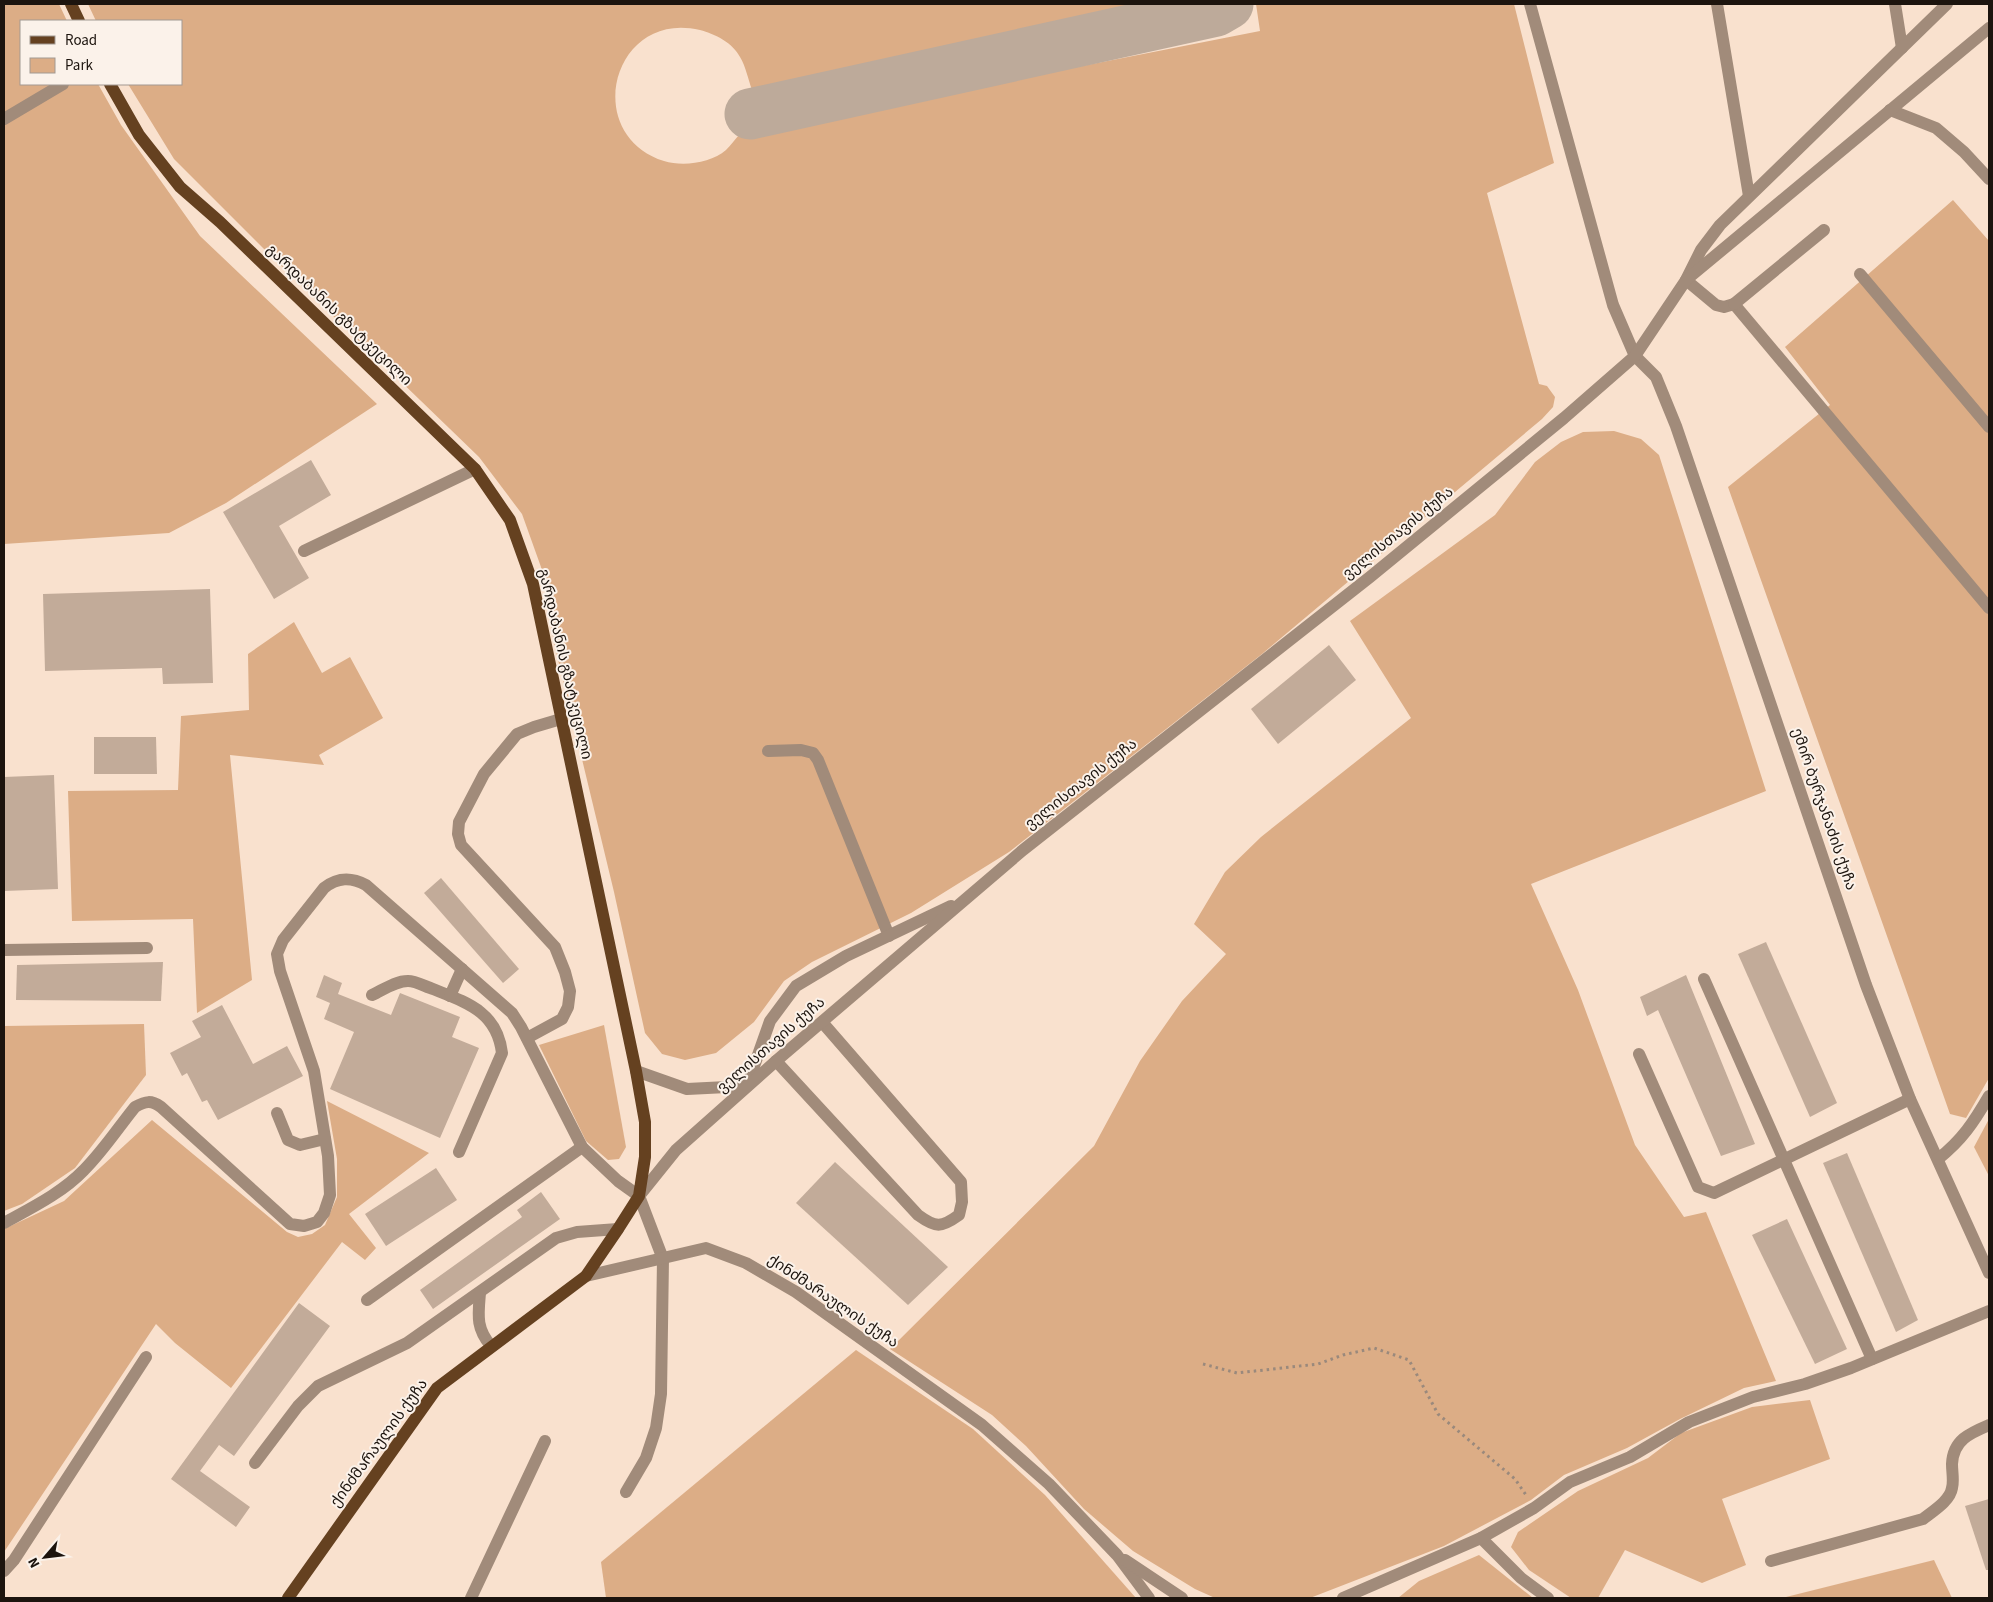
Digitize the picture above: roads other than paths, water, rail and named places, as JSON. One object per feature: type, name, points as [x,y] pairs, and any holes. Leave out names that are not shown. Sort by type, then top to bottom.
[{"type":"main road","points":[[71,4],[79,20]]},
{"type":"main road","name":"გარდაბანის გზატკეცილი","points":[[111,85],[139,135],[180,187],[220,222],[475,469],[510,520],[533,584],[636,1071],[645,1122],[644,1157],[639,1196]]},
{"type":"main road","name":"ველისთავის ქუჩა","points":[[586,1276],[639,1196]]},
{"type":"main road","name":"ქინძმარაულის ქუჩა","points":[[288,1598],[437,1388],[586,1276]]},
{"type":"street","points":[[1530,4],[1613,305],[1635,356]]},
{"type":"street","points":[[1717,4],[1749,196]]},
{"type":"street","points":[[1895,4],[1902,48]]},
{"type":"street","points":[[1686,280],[1701,250],[1720,225],[1947,4]]},
{"type":"street","points":[[1686,280],[1989,28]]},
{"type":"street","points":[[4,119],[61,85]]},
{"type":"street","points":[[1890,110],[1936,128],[1964,152],[1989,178]]},
{"type":"street","points":[[1686,280],[1716,304],[1724,307],[1734,304],[1824,230]]},
{"type":"street","points":[[1860,274],[1989,427]]},
{"type":"street","name":"ველისთავის ქუჩა","points":[[639,1196],[676,1150],[747,1086],[1023,850],[1370,577],[1564,418],[1635,356],[1686,280]]},
{"type":"street","points":[[1734,304],[1989,608]]},
{"type":"street","name":"ემირ ბურჯანაძის ქუჩა","points":[[1635,356],[1656,377],[1676,426],[1866,985],[1910,1099],[1989,1273]]},
{"type":"street","points":[[304,551],[475,469]]},
{"type":"street","points":[[527,1038],[562,1019],[568,1007],[570,991],[565,972],[555,947],[461,844],[458,834],[460,822],[484,774],[517,734],[534,726],[561,720]]},
{"type":"street","points":[[768,751],[801,750],[812,753],[818,760],[889,936]]},
{"type":"street","points":[[4,1223],[36,1205],[72,1181],[84,1170],[135,1107],[145,1101],[154,1102],[161,1107],[290,1224],[304,1226],[317,1222],[324,1213],[330,1195],[326,1139],[314,1071],[280,971],[277,954],[283,940],[324,888],[331,882],[345,878],[355,879],[366,885],[512,1013],[527,1038],[582,1147],[618,1181],[639,1196],[663,1259],[661,1394],[656,1428],[646,1458],[626,1492]]},
{"type":"street","points":[[636,1071],[687,1090],[747,1086],[770,1021],[796,986],[846,956],[968,898]]},
{"type":"street","points":[[4,950],[147,948]]},
{"type":"street","points":[[450,996],[462,970]]},
{"type":"street","points":[[1704,979],[1872,1359]]},
{"type":"street","points":[[372,995],[399,982],[410,981],[481,1010],[500,1038],[502,1053],[459,1152]]},
{"type":"street","points":[[776,1061],[918,1216],[931,1224],[945,1225],[959,1215],[962,1202],[961,1182],[822,1022]]},
{"type":"street","points":[[1639,1054],[1698,1187],[1714,1193],[1910,1099]]},
{"type":"street","points":[[1938,1158],[1954,1146],[1973,1124],[1989,1096]]},
{"type":"street","points":[[276,1112],[288,1140],[300,1145],[326,1139]]},
{"type":"street","points":[[368,1300],[582,1147]]},
{"type":"street","points":[[255,1463],[298,1406],[318,1386],[406,1343],[556,1238],[577,1232],[618,1229]]},
{"type":"street","name":"ქინძმარაულის ქუჩა","points":[[586,1276],[706,1248],[746,1263],[796,1292],[982,1425],[1048,1484],[1117,1555],[1149,1598]]},
{"type":"street","points":[[480,1293],[478,1316],[481,1335],[491,1346]]},
{"type":"street","points":[[1347,1597],[1481,1538],[1534,1508],[1570,1482],[1630,1457],[1689,1422],[1753,1397],[1804,1384],[1872,1359],[1989,1311]]},
{"type":"street","points":[[4,1572],[14,1560],[146,1357]]},
{"type":"street","points":[[1771,1561],[1923,1518],[1940,1507],[1952,1489],[1952,1461],[1958,1443],[1967,1435],[1989,1425]]},
{"type":"street","points":[[472,1598],[545,1441]]},
{"type":"street","points":[[1481,1538],[1521,1578],[1548,1598]]},
{"type":"street","points":[[1117,1555],[1182,1598]]}]
